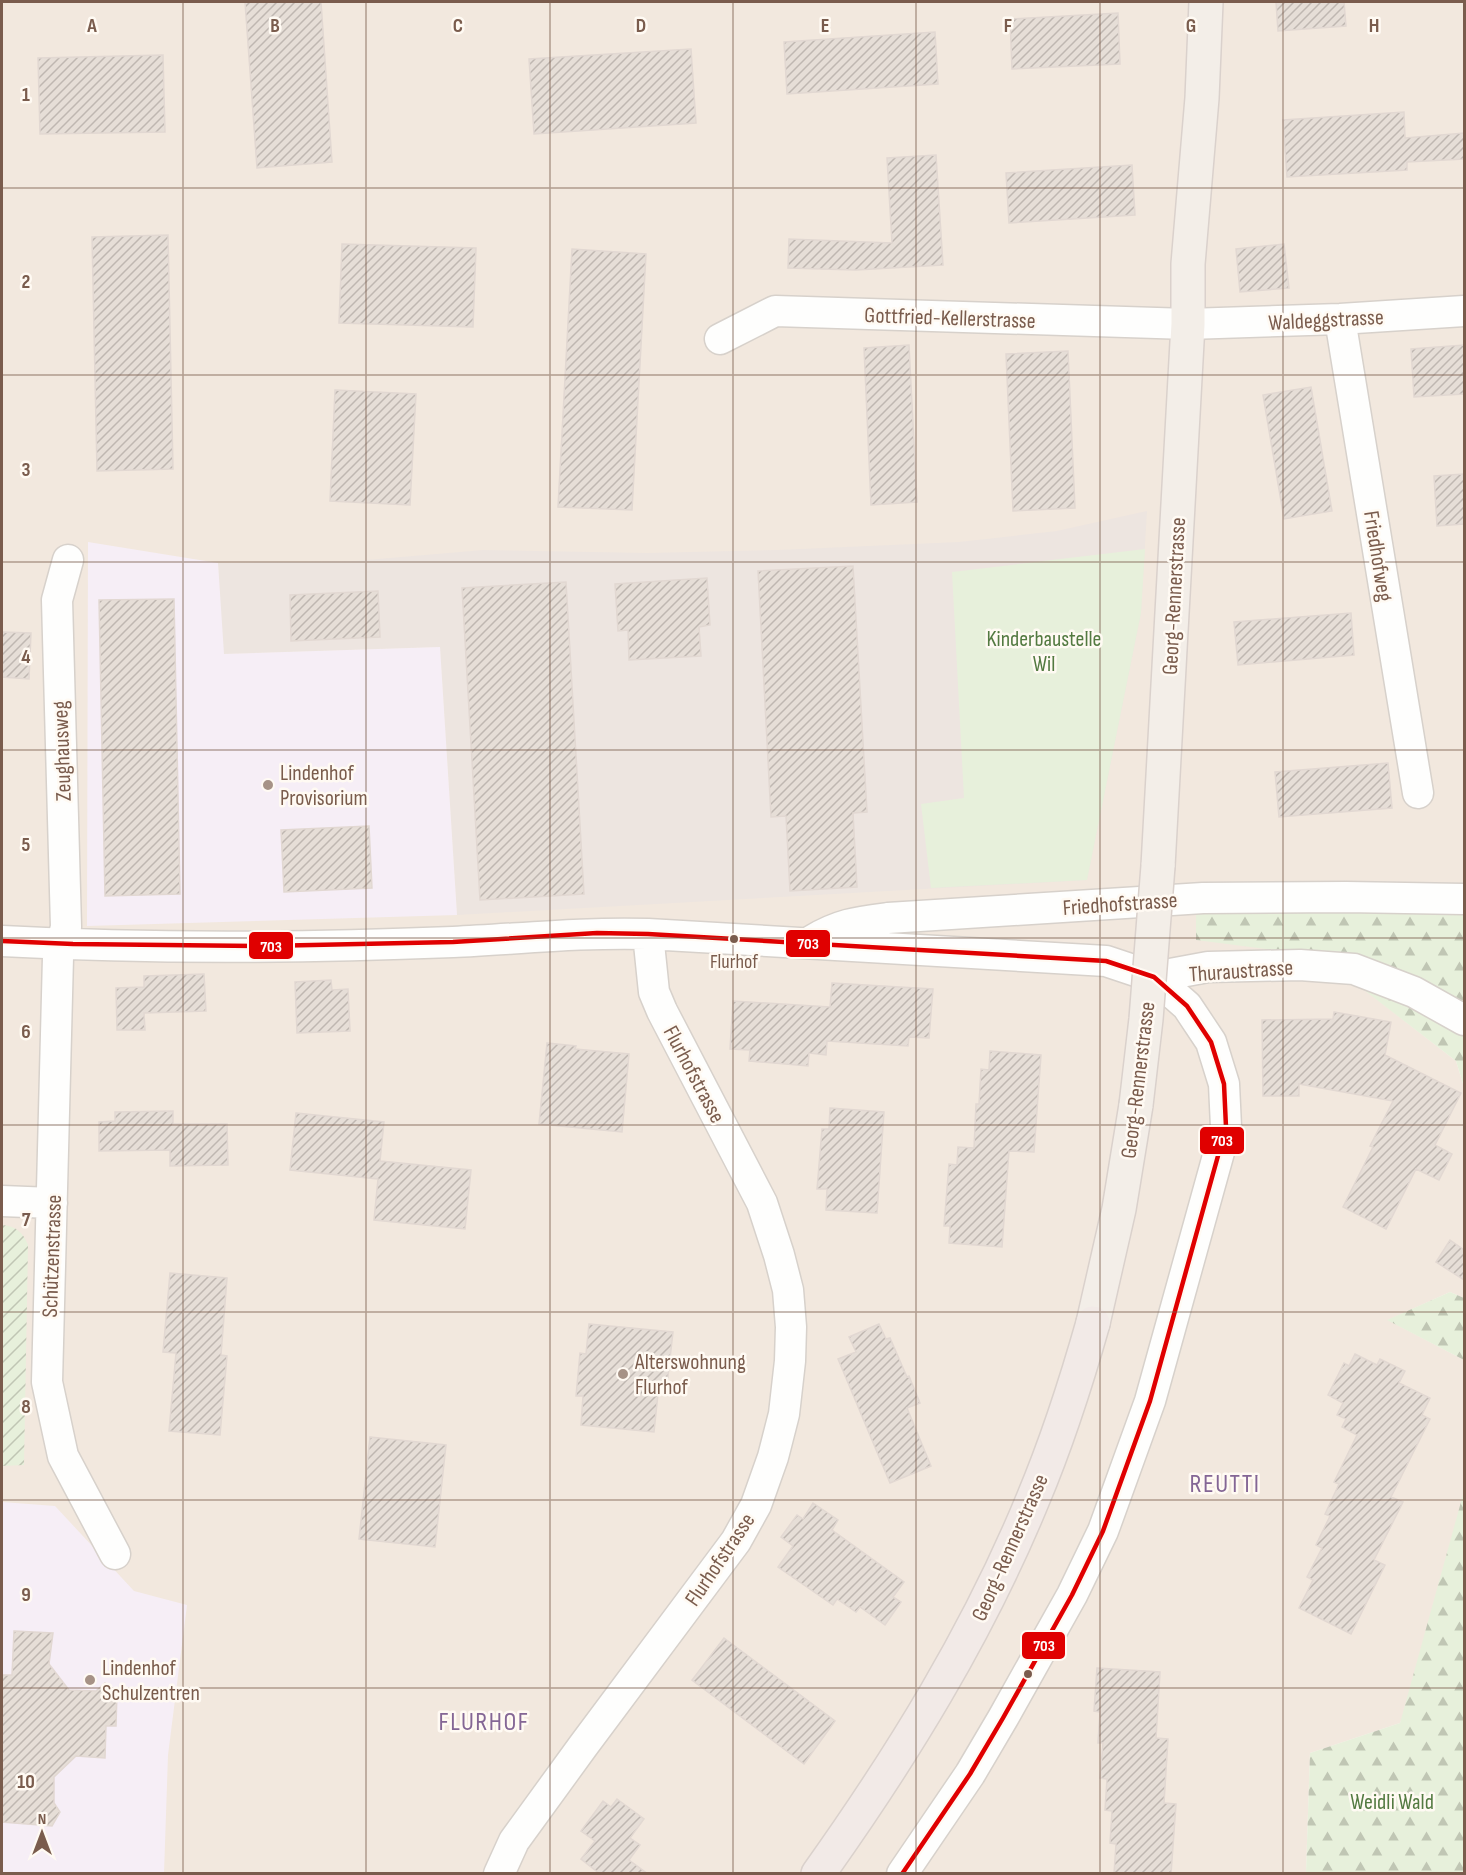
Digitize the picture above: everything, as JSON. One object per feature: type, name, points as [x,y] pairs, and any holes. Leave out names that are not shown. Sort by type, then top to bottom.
[{"type":"highway","name":"Georg-Rennerstrasse","points":[[818,1874],[911,1736],[974,1626],[1033,1499],[1067,1407],[1093,1323]]},
{"type":"main road","name":"Georg-Rennerstrasse","points":[[1093,1323],[1119,1209],[1136,1105],[1146,1019],[1158,866],[1188,324],[1188,264],[1202,98],[1206,2]]},
{"type":"street","name":"Gottfried-Kellerstrasse","points":[[720,339],[775,311],[1188,324]]},
{"type":"street","name":"Waldeggstrasse","points":[[1188,324],[1340,319],[1464,311]]},
{"type":"street","name":"Friedhofweg","points":[[1340,319],[1418,793]]},
{"type":"street","name":"Zeughausweg","points":[[61,944],[66,927],[57,600],[68,560]]},
{"type":"street","name":"Friedhofstrasse","points":[[808,942],[847,923],[888,918],[1203,898],[1450,899]]},
{"type":"street","name":"Thuraustrasse","points":[[2,941],[61,944],[265,946],[453,942],[597,933],[808,942],[1106,961],[1154,977],[1208,967],[1300,965],[1354,969],[1414,992],[1464,1020]]},
{"type":"street","name":"Flurhofstrasse","points":[[499,1874],[514,1841],[736,1541],[756,1505],[773,1457],[784,1414],[791,1327],[788,1290],[779,1255],[762,1203],[654,992],[648,934]]},
{"type":"street","name":"Schützenstrasse","points":[[61,944],[58,957],[47,1382],[63,1456],[115,1554]]},
{"type":"street","points":[[902,1874],[970,1774],[1072,1595],[1103,1531],[1150,1401],[1226,1127],[1224,1084],[1211,1042],[1187,1006],[1154,977]]},
{"type":"street","points":[[2,1201],[52,1203]]},
{"type":"shaded area","points":[[2,2],[1464,2],[1464,913],[1320,955],[1456,1061],[1464,1087],[1464,1298],[1450,1292],[1388,1320],[1464,1360],[1464,1569],[1400,1723],[1310,1753],[1306,1873],[2,1874]]},
{"type":"shaded area","points":[[1147,511],[1141,613],[1087,880],[457,915],[440,647],[223,654],[218,563],[355,561],[483,550],[648,553],[959,542],[1057,531]]},
{"type":"shaded area","name":"Lindenhof Provisorium","points":[[88,542],[218,563],[224,654],[440,647],[457,915],[87,926]]},
{"type":"shaded area","name":"Lindenhof Schulzentren","points":[[2,1502],[55,1506],[134,1591],[187,1605],[168,1755],[164,1873],[2,1873]]},
{"type":"green space","name":"Kinderbaustelle Wil","points":[[1145,549],[1141,613],[1087,880],[931,888],[921,804],[964,798],[952,572]]},
{"type":"green space","points":[[1196,903],[1464,913],[1464,1087],[1456,1061],[1320,956],[1196,940]]},
{"type":"green space","points":[[2,1225],[18,1230],[28,1245],[24,1465],[2,1466]]},
{"type":"green space","points":[[1450,1292],[1464,1298],[1464,1360],[1387,1320]]},
{"type":"green space","name":"Weidli Wald","points":[[1464,1491],[1464,1873],[1306,1873],[1310,1753],[1400,1723]]},
{"type":"building","points":[[245,2],[321,2],[332,162],[257,168]]},
{"type":"building","points":[[1276,2],[1344,2],[1346,26],[1278,31]]},
{"type":"building","points":[[1118,13],[1120,64],[1012,69],[1010,19]]},
{"type":"building","points":[[935,32],[938,84],[787,94],[784,42]]},
{"type":"building","points":[[691,49],[696,123],[534,134],[529,59]]},
{"type":"building","points":[[163,55],[165,132],[40,134],[38,58]]},
{"type":"building","points":[[1404,112],[1405,138],[1464,133],[1464,159],[1407,162],[1407,170],[1287,177],[1283,120]]},
{"type":"building","points":[[936,155],[943,265],[856,270],[788,268],[789,239],[892,243],[887,158]]},
{"type":"building","points":[[1132,165],[1135,215],[1009,223],[1006,173]]},
{"type":"building","points":[[168,235],[173,469],[97,471],[92,237]]},
{"type":"building","points":[[342,244],[476,248],[473,327],[339,323]]},
{"type":"building","points":[[1284,244],[1289,288],[1240,292],[1236,249]]},
{"type":"building","points":[[572,249],[646,254],[632,510],[558,507]]},
{"type":"building","points":[[909,345],[917,502],[871,505],[864,348]]},
{"type":"building","points":[[1464,345],[1464,394],[1414,397],[1411,349]]},
{"type":"building","points":[[1068,351],[1075,508],[1013,511],[1006,354]]},
{"type":"building","points":[[1311,387],[1332,511],[1284,519],[1263,395]]},
{"type":"building","points":[[335,390],[416,394],[410,505],[330,501]]},
{"type":"building","points":[[1464,474],[1464,524],[1437,526],[1434,476]]},
{"type":"building","points":[[853,566],[867,812],[853,813],[857,887],[790,891],[786,816],[771,817],[758,571]]},
{"type":"building","points":[[707,578],[710,625],[699,627],[701,656],[629,660],[628,630],[618,631],[615,584]]},
{"type":"building","points":[[566,582],[584,894],[480,900],[462,588]]},
{"type":"building","points":[[378,591],[380,637],[291,641],[290,595]]},
{"type":"building","points":[[174,599],[180,894],[105,896],[99,600]]},
{"type":"building","points":[[1351,613],[1354,655],[1238,665],[1234,622]]},
{"type":"building","points":[[2,632],[31,633],[29,679],[2,677]]},
{"type":"building","points":[[1388,763],[1392,808],[1279,817],[1275,772]]},
{"type":"building","points":[[369,826],[372,888],[284,892],[281,830]]},
{"type":"building","points":[[204,974],[206,1011],[144,1013],[145,1030],[117,1030],[116,988],[144,987],[144,976]]},
{"type":"building","points":[[331,980],[332,990],[348,989],[350,1031],[297,1033],[295,982]]},
{"type":"building","points":[[832,983],[933,989],[929,1038],[909,1037],[908,1046],[827,1041],[826,1055],[809,1053],[808,1066],[749,1061],[750,1050],[730,1049],[733,1001],[830,1007]]},
{"type":"building","points":[[1334,1012],[1391,1022],[1385,1055],[1461,1093],[1435,1145],[1452,1154],[1439,1180],[1416,1169],[1386,1229],[1343,1207],[1393,1101],[1299,1084],[1299,1096],[1263,1096],[1262,1020],[1333,1019]]},
{"type":"building","points":[[547,1043],[576,1046],[575,1049],[629,1054],[622,1132],[539,1124]]},
{"type":"building","points":[[990,1051],[1041,1055],[1034,1152],[1009,1151],[1002,1247],[949,1243],[950,1226],[944,1226],[949,1164],[957,1165],[958,1147],[974,1148],[976,1104],[979,1104],[981,1069],[989,1070]]},
{"type":"building","points":[[830,1108],[884,1112],[877,1213],[826,1210],[827,1189],[817,1189],[822,1129],[829,1129]]},
{"type":"building","points":[[173,1111],[173,1124],[227,1124],[228,1165],[170,1166],[170,1150],[99,1151],[99,1122],[115,1121],[115,1112]]},
{"type":"building","points":[[296,1113],[384,1122],[380,1161],[471,1170],[465,1229],[374,1220],[378,1179],[290,1170]]},
{"type":"building","points":[[1450,1240],[1464,1250],[1464,1280],[1436,1262]]},
{"type":"building","points":[[170,1273],[227,1278],[221,1355],[227,1356],[220,1435],[169,1431],[176,1353],[163,1352]]},
{"type":"building","name":"Alterswohnung Flurhof","points":[[589,1324],[673,1332],[666,1394],[658,1394],[654,1432],[581,1425],[583,1396],[576,1396],[580,1353],[586,1354]]},
{"type":"building","points":[[879,1324],[886,1339],[890,1338],[920,1403],[907,1408],[931,1466],[890,1483],[838,1359],[856,1352],[849,1337]]},
{"type":"building","points":[[1355,1354],[1377,1365],[1380,1359],[1405,1371],[1399,1383],[1430,1398],[1422,1415],[1430,1419],[1391,1497],[1403,1502],[1374,1560],[1385,1565],[1351,1634],[1299,1608],[1313,1580],[1307,1577],[1322,1548],[1316,1545],[1330,1516],[1325,1514],[1339,1484],[1334,1482],[1357,1435],[1342,1427],[1346,1419],[1337,1415],[1343,1403],[1328,1395],[1344,1363],[1349,1366]]},
{"type":"building","points":[[370,1437],[446,1445],[435,1547],[359,1539]]},
{"type":"building","points":[[813,1503],[838,1520],[832,1530],[904,1582],[893,1597],[901,1602],[885,1625],[860,1607],[856,1612],[837,1599],[833,1605],[778,1567],[793,1546],[781,1537],[797,1515],[803,1519]]},
{"type":"building","points":[[14,1631],[53,1633],[49,1664],[69,1690],[96,1691],[105,1683],[117,1692],[116,1726],[106,1726],[105,1758],[76,1756],[54,1777],[54,1803],[60,1812],[52,1826],[2,1822],[2,1675],[12,1675]]},
{"type":"building","points":[[724,1638],[835,1721],[804,1764],[692,1680]]},
{"type":"building","points":[[1097,1668],[1160,1672],[1156,1738],[1168,1739],[1164,1803],[1176,1804],[1171,1874],[1114,1874],[1116,1844],[1110,1843],[1112,1811],[1105,1810],[1107,1779],[1100,1778],[1103,1743],[1098,1743],[1100,1712],[1094,1711]]},
{"type":"building","points":[[617,1799],[644,1819],[630,1838],[640,1845],[629,1860],[648,1874],[600,1874],[581,1859],[595,1841],[581,1831],[603,1801],[611,1807]]},
{"type":"transit line","name":"703","points":[[2,941],[265,946],[453,942],[597,933],[648,934],[1106,961],[1154,977],[1187,1006],[1211,1042],[1224,1084],[1226,1127],[1150,1401],[1103,1531],[1072,1595],[970,1774],[902,1874]]},
{"type":"place","name":"Lindenhof Provisorium","points":[[268,785]]},
{"type":"place","name":"Flurhof","points":[[734,939]]},
{"type":"place","name":"Alterswohnung Flurhof","points":[[623,1374]]},
{"type":"place","name":"Lindenhof Schulzentren","points":[[90,1680]]},
{"type":"district","name":"REUTTI","points":[[1225,1483]]},
{"type":"district","name":"FLURHOF","points":[[484,1721]]}]
